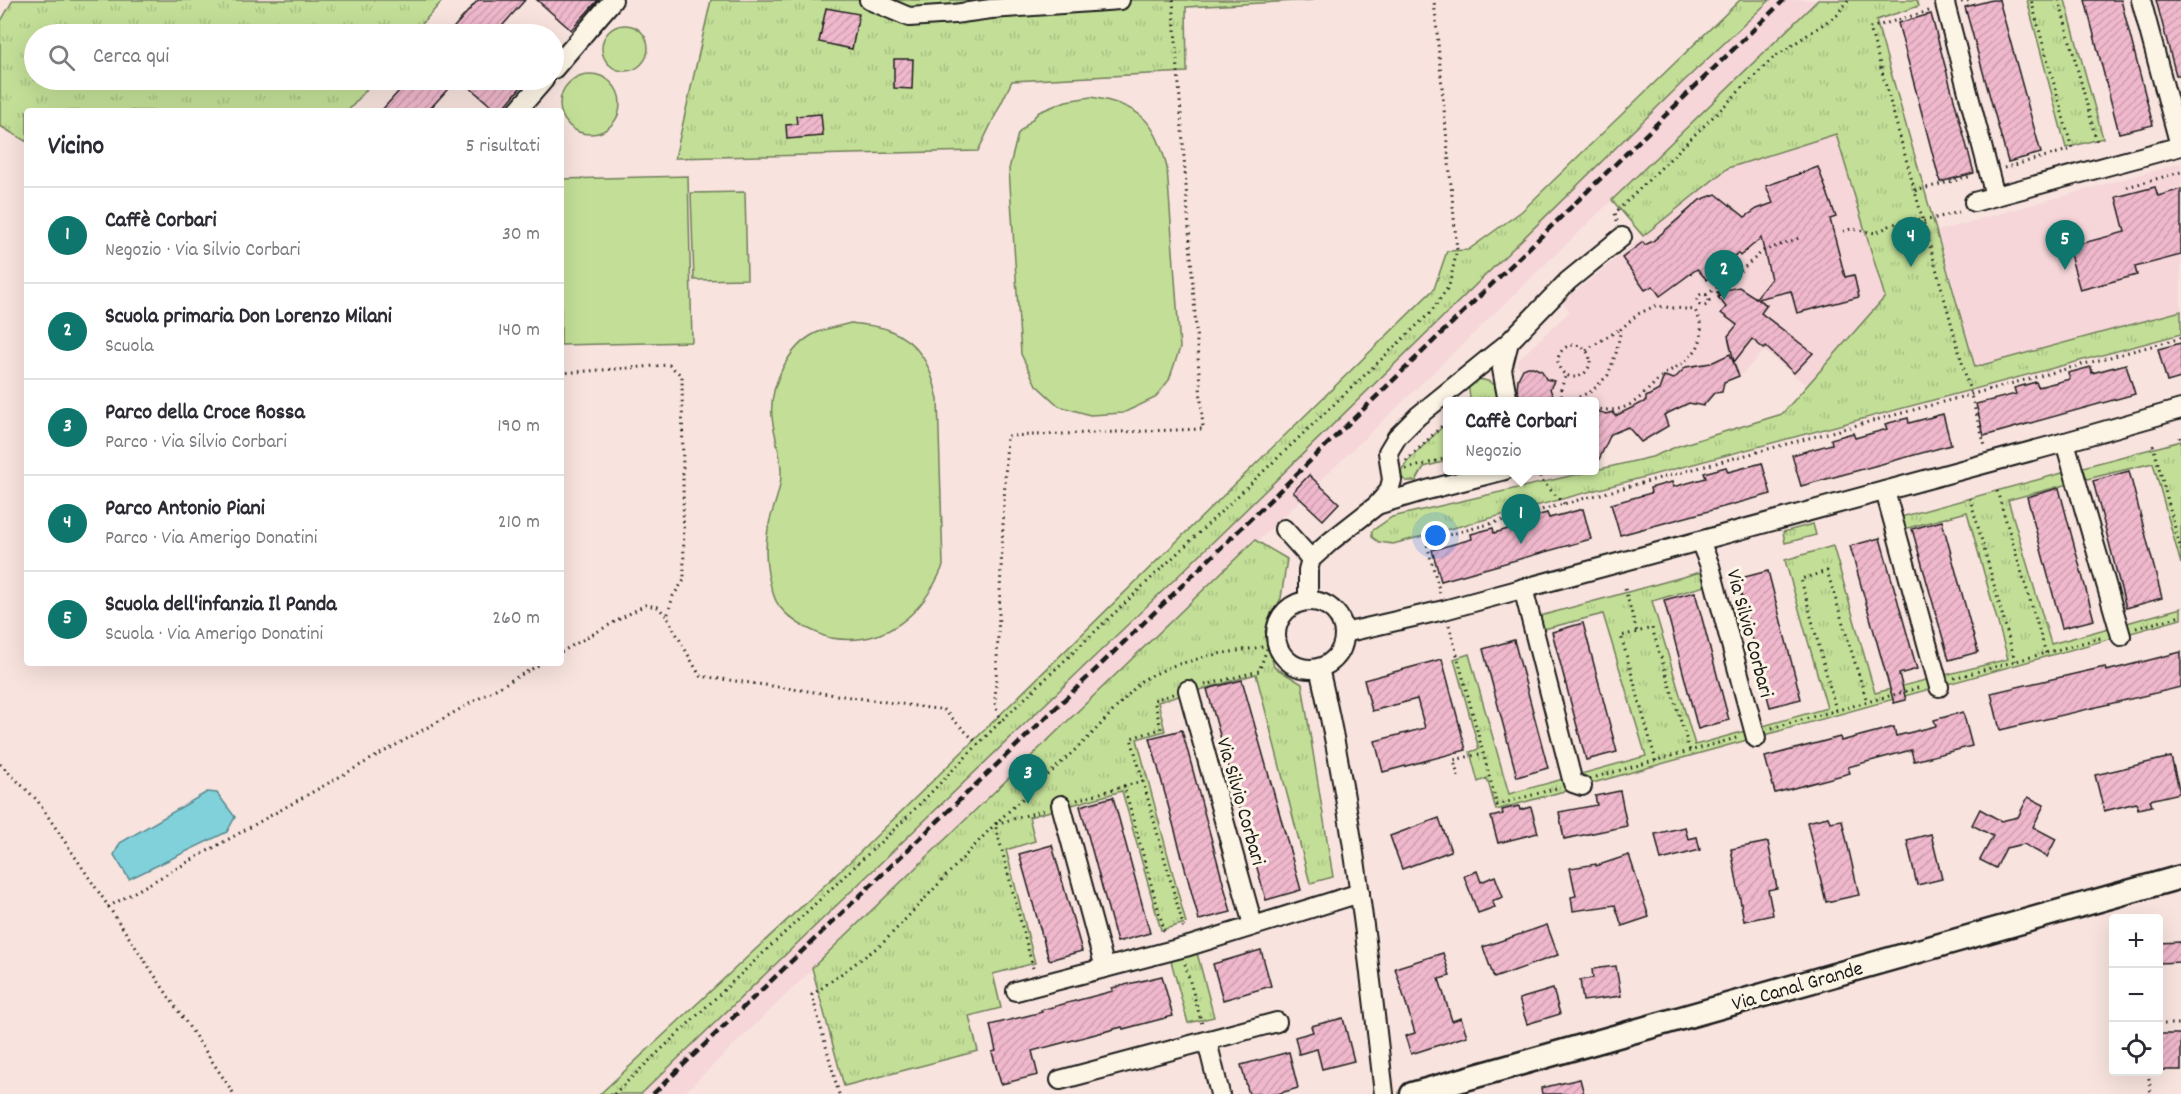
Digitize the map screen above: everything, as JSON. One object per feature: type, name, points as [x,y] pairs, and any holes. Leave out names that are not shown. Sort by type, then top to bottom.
[{"type":"main road","name":"Via Canal Grande","points":[[1412,1094],[2181,877]]},
{"type":"street","points":[[564,57],[613,0]]},
{"type":"street","points":[[869,0],[909,17],[1120,0]]},
{"type":"street","points":[[1971,206],[1995,196],[2180,146],[2141,0]]},
{"type":"street","points":[[1945,3],[1995,196]]},
{"type":"street","points":[[520,108],[535,90]]},
{"type":"street","points":[[1308,601],[1308,570],[1311,559],[1377,505],[1389,491],[1392,480],[1388,452],[1397,437],[1418,416],[1509,342],[1568,281],[1622,237]]},
{"type":"street","points":[[1507,397],[1502,369],[1509,342]]},
{"type":"street","points":[[1344,633],[1444,610],[2181,409]]},
{"type":"street","points":[[2065,442],[2121,636]]},
{"type":"street","points":[[1377,505],[1489,475]]},
{"type":"street","points":[[1392,480],[1402,487],[1427,490]]},
{"type":"street","points":[[1885,491],[1939,687]]},
{"type":"street","points":[[1284,529],[1311,559]]},
{"type":"street","name":"Via Silvio Corbari","points":[[1700,541],[1710,566],[1756,738]]},
{"type":"street","points":[[1523,588],[1573,783],[1582,786]]},
{"type":"street","points":[[1308,601],[1328,606],[1342,623],[1344,633],[1344,642],[1335,659],[1319,668],[1299,667],[1290,663],[1272,642],[1277,627],[1288,609],[1308,601]]},
{"type":"street","points":[[1319,668],[1347,808],[1360,893],[1384,1094]]},
{"type":"street","name":"Via Silvio Corbari","points":[[1188,690],[1253,925]]},
{"type":"street","points":[[1061,805],[1105,968]]},
{"type":"street","points":[[1016,991],[1185,947],[1360,893]]},
{"type":"street","points":[[1060,1080],[1277,1022]]},
{"type":"street","points":[[1206,1041],[1220,1094]]},
{"type":"path","points":[[1000,722],[995,702],[1007,436],[1203,429],[1173,0]]},
{"type":"path","points":[[614,1094],[895,828],[1000,722],[1430,313],[1449,286],[1457,250],[1434,0]]},
{"type":"path","points":[[1622,237],[1615,213],[1773,58],[1837,15],[1848,0]]},
{"type":"path","points":[[1971,0],[1945,3],[1870,28],[1984,440]]},
{"type":"path","points":[[2005,168],[2072,149],[2031,0]]},
{"type":"path","points":[[2058,0],[2097,142]]},
{"type":"path","points":[[2127,187],[2181,172]]},
{"type":"path","points":[[1916,191],[1971,177]]},
{"type":"path","points":[[1843,231],[1851,229],[1876,233],[1909,219],[1924,221],[1971,206]]},
{"type":"path","points":[[1695,310],[1699,304],[1698,296],[1706,295],[1738,273],[1763,251],[1802,237]]},
{"type":"path","points":[[1699,304],[1702,306],[1707,303],[1709,298],[1706,295]]},
{"type":"path","points":[[1586,350],[1621,329],[1638,314],[1655,306],[1695,310]]},
{"type":"path","points":[[1599,409],[1606,411],[1625,409],[1644,395],[1662,375],[1680,365],[1697,350],[1702,336],[1700,321],[1695,310]]},
{"type":"path","points":[[1579,397],[1592,391],[1608,375],[1621,329]]},
{"type":"path","points":[[1441,597],[1426,541],[2181,338]]},
{"type":"path","points":[[1577,345],[1586,350],[1590,360],[1584,373],[1575,376],[1566,374],[1558,360],[1562,350],[1577,345]]},
{"type":"path","points":[[564,373],[669,365],[682,376],[684,580],[673,596],[667,617]]},
{"type":"path","points":[[1562,397],[1561,389],[1566,374]]},
{"type":"path","points":[[1443,425],[1403,464],[1402,471],[1443,459]]},
{"type":"path","points":[[2180,437],[2181,442]]},
{"type":"path","points":[[2153,444],[2181,550]]},
{"type":"path","points":[[1540,475],[1540,479],[1563,504]]},
{"type":"path","points":[[1997,491],[2046,653]]},
{"type":"path","points":[[1970,498],[2015,661]]},
{"type":"path","points":[[1836,710],[1801,579],[1827,571],[1867,702]]},
{"type":"path","points":[[1624,589],[1637,632]]},
{"type":"path","points":[[564,650],[645,605],[658,607],[667,617],[700,676],[944,710],[978,744]]},
{"type":"path","points":[[1448,623],[1452,636]]},
{"type":"path","points":[[1656,761],[1621,636],[1652,628],[1690,751]]},
{"type":"path","points":[[1206,1041],[1185,947],[1131,738],[1161,729],[1154,700],[1259,671],[1272,642]]},
{"type":"path","points":[[838,1094],[812,995],[882,944],[995,824],[1089,737],[1142,680],[1172,666],[1272,642]]},
{"type":"path","points":[[108,907],[537,666]]},
{"type":"path","points":[[1458,777],[1454,760],[1484,753]]},
{"type":"path","points":[[0,764],[37,800],[234,1094]]},
{"type":"path","points":[[1125,786],[1143,780]]},
{"type":"path","points":[[2163,1024],[2181,1024]]},
{"type":"path","points":[[2149,1076],[2151,1094]]},
{"type":"shaded area","points":[[1770,0],[1820,0],[683,1094],[641,1094],[1176,578],[1684,81]]},
{"type":"shaded area","points":[[1836,133],[1885,297],[1806,385],[1764,351],[1740,376],[1725,382],[1724,390],[1715,394],[1703,407],[1689,404],[1666,415],[1670,426],[1641,444],[1630,430],[1621,430],[1611,434],[1605,450],[1599,451],[1599,397],[1519,397],[1516,390],[1521,370],[1517,365],[1518,360],[1570,311],[1562,302],[1728,168]]},
{"type":"shaded area","points":[[2181,163],[2181,310],[1976,367],[1938,231]]},
{"type":"green space","points":[[13,0],[443,0],[422,24],[24,24],[24,90],[366,90],[351,108],[24,108],[24,140],[0,126],[0,23]]},
{"type":"green space","points":[[711,0],[1314,0],[1186,7],[1187,72],[1012,81],[978,151],[675,158]]},
{"type":"green space","points":[[1740,0],[1770,0],[641,1094],[600,1094],[856,856],[1434,289],[1447,251],[1468,250],[1522,211]]},
{"type":"green space","points":[[1818,0],[1917,0],[1919,6],[1876,20],[1975,367],[2181,311],[2181,334],[1393,544],[1379,542],[1372,537],[1372,531],[1392,517],[1574,475],[1599,475],[1599,469],[1652,457],[1678,446],[1782,414],[1885,297],[1836,134],[1728,168],[1643,236],[1612,200]]},
{"type":"green space","points":[[2027,0],[2065,0],[2103,138],[2066,148]]},
{"type":"green space","points":[[625,25],[641,32],[648,48],[641,64],[625,71],[609,64],[602,48],[609,32]]},
{"type":"green space","points":[[590,74],[607,79],[615,87],[619,98],[619,110],[615,121],[607,129],[590,134],[573,129],[565,121],[564,108],[561,108],[560,104],[565,87],[573,79]]},
{"type":"green space","points":[[1091,97],[1108,100],[1133,110],[1151,127],[1163,151],[1167,168],[1180,348],[1169,380],[1155,398],[1123,413],[1090,415],[1059,406],[1036,385],[1021,354],[1009,169],[1018,134],[1039,112],[1066,101]]},
{"type":"green space","points":[[688,176],[692,342],[564,345],[564,179]]},
{"type":"green space","points":[[745,192],[747,279],[694,280],[691,193]]},
{"type":"green space","points":[[851,323],[880,327],[900,335],[917,349],[932,377],[938,399],[943,566],[925,599],[900,623],[885,632],[851,639],[823,636],[799,624],[784,611],[776,601],[771,588],[766,546],[781,478],[781,464],[772,417],[777,381],[789,357],[806,339],[820,331]]},
{"type":"green space","points":[[1477,379],[1487,381],[1497,388],[1501,397],[1470,397],[1468,383]]},
{"type":"green space","points":[[1443,426],[1443,462],[1424,467],[1416,481],[1406,481],[1399,475],[1407,462]]},
{"type":"green space","points":[[2181,441],[2181,564],[2153,463],[2087,479],[2083,467]]},
{"type":"green space","points":[[2066,472],[2069,484],[2008,500],[2051,644],[2181,608],[2181,619],[1496,810],[1487,778],[1478,782],[1470,752],[1479,749],[1454,659],[1469,654],[1509,794],[1646,756],[1603,614],[1544,629],[1540,616],[1701,572],[1705,586],[1652,601],[1695,745],[1827,708],[1785,560],[1833,546],[1875,693],[2008,659],[1967,512],[1904,529],[1901,517]]},
{"type":"green space","points":[[1813,524],[1816,535],[1785,543],[1783,532]]},
{"type":"green space","points":[[1255,540],[1287,559],[1281,598],[1265,631],[1274,667],[1302,684],[1333,877],[1310,883],[1256,674],[1158,702],[1165,731],[1137,739],[1186,923],[1161,930],[1122,791],[1029,817],[1035,841],[1006,850],[1035,963],[993,974],[1001,1008],[969,1016],[978,1051],[844,1086],[812,968]]},
{"type":"green space","points":[[1197,953],[1214,1017],[1188,1023],[1171,961]]},
{"type":"water","points":[[207,792],[217,793],[235,817],[227,832],[129,879],[114,855],[120,843]]},
{"type":"building","points":[[478,0],[525,0],[504,24],[457,24]]},
{"type":"building","points":[[537,0],[598,0],[571,30]]},
{"type":"building","points":[[1999,0],[2041,153],[2008,162],[1965,7]]},
{"type":"building","points":[[2085,0],[2121,0],[2153,125],[2119,133]]},
{"type":"building","points":[[2156,0],[2181,0],[2181,75],[2176,75]]},
{"type":"building","points":[[826,8],[859,14],[852,49],[819,42]]},
{"type":"building","points":[[1931,14],[1974,173],[1940,182],[1898,23]]},
{"type":"building","points":[[894,59],[913,59],[912,89],[894,88]]},
{"type":"building","points":[[400,90],[447,90],[431,108],[384,108]]},
{"type":"building","points":[[473,90],[518,90],[504,108],[494,108]]},
{"type":"building","points":[[821,114],[823,136],[787,139],[786,125],[797,124],[796,116]]},
{"type":"building","points":[[1818,167],[1836,217],[1830,219],[1845,277],[1854,275],[1859,297],[1797,313],[1791,291],[1757,299],[1767,305],[1761,313],[1813,353],[1794,373],[1766,347],[1764,349],[1752,339],[1734,362],[1728,336],[1737,325],[1721,313],[1726,307],[1717,292],[1739,287],[1756,298],[1771,279],[1761,238],[1740,256],[1738,253],[1707,280],[1697,269],[1660,296],[1653,286],[1645,290],[1622,258],[1643,242],[1645,245],[1653,241],[1700,200],[1716,194],[1745,217],[1773,203],[1766,186]]},
{"type":"building","points":[[2155,187],[2158,196],[2181,189],[2181,255],[2135,267],[2137,275],[2080,290],[2068,247],[2125,232],[2116,197]]},
{"type":"building","points":[[2181,343],[2181,378],[2167,382],[2158,349]]},
{"type":"building","points":[[1730,354],[1739,376],[1724,382],[1722,392],[1714,393],[1703,406],[1689,403],[1664,415],[1668,426],[1641,442],[1628,427],[1611,434],[1599,459],[1599,412],[1606,414],[1613,412],[1615,416],[1646,401],[1646,397],[1659,390],[1664,376],[1674,379],[1686,367],[1711,363]]},
{"type":"building","points":[[2126,364],[2135,394],[1984,436],[1976,404],[2016,394],[2014,388],[2036,382],[2038,387],[2070,379],[2068,373],[2091,367],[2092,373]]},
{"type":"building","points":[[1533,367],[1542,371],[1546,379],[1554,381],[1550,389],[1553,396],[1520,397],[1517,389],[1518,379],[1523,369]]},
{"type":"building","points":[[1943,414],[1951,445],[1801,486],[1792,455],[1832,444],[1831,439],[1853,433],[1855,438],[1887,429],[1885,424],[1908,418],[1909,423]]},
{"type":"building","points":[[1762,463],[1771,494],[1620,535],[1611,504],[1651,493],[1650,488],[1672,482],[1673,487],[1706,478],[1704,473],[1726,467],[1728,472]]},
{"type":"building","points":[[2129,471],[2162,598],[2126,608],[2093,481]]},
{"type":"building","points":[[1309,475],[1339,503],[1323,520],[1293,492]]},
{"type":"building","points":[[2059,488],[2094,620],[2062,628],[2027,497]]},
{"type":"building","points":[[1583,509],[1591,539],[1441,581],[1432,550],[1472,539],[1471,534],[1493,528],[1494,533],[1526,524],[1525,519],[1547,513],[1549,518]]},
{"type":"building","points":[[1942,521],[1978,652],[1949,660],[1912,529]]},
{"type":"building","points":[[1880,538],[1917,669],[1899,674],[1906,700],[1894,703],[1850,546]]},
{"type":"building","points":[[1768,571],[1801,699],[1770,707],[1737,579]]},
{"type":"building","points":[[1695,592],[1729,720],[1698,729],[1664,600]]},
{"type":"building","points":[[1583,623],[1617,752],[1586,760],[1552,632]]},
{"type":"building","points":[[1514,640],[1548,768],[1517,777],[1483,649]]},
{"type":"building","points":[[2181,652],[2181,687],[2000,730],[1991,693],[2105,667],[2106,671]]},
{"type":"building","points":[[1442,659],[1466,750],[1383,772],[1375,741],[1425,728],[1417,699],[1372,711],[1364,680]]},
{"type":"building","points":[[1242,680],[1301,890],[1266,900],[1207,689]]},
{"type":"building","points":[[1963,712],[1972,746],[1914,761],[1911,750],[1848,767],[1850,773],[1775,793],[1765,757],[1840,737],[1841,741],[1894,727],[1896,736],[1936,726],[1934,720]]},
{"type":"building","points":[[1182,730],[1231,912],[1199,920],[1150,738]]},
{"type":"building","points":[[2171,757],[2180,793],[2150,800],[2152,806],[2138,809],[2136,803],[2104,811],[2095,775]]},
{"type":"building","points":[[1620,791],[1627,826],[1564,839],[1559,812],[1597,805],[1595,796]]},
{"type":"building","points":[[1113,797],[1150,933],[1117,942],[1080,806]]},
{"type":"building","points":[[2028,797],[2044,805],[2033,827],[2056,839],[2047,857],[2024,844],[2006,848],[1996,868],[1980,860],[1993,836],[1972,825],[1980,809],[2001,821],[2018,817]]},
{"type":"building","points":[[1519,806],[1520,810],[1531,807],[1538,833],[1498,843],[1491,817],[1503,814],[1502,810]]},
{"type":"building","points":[[1828,817],[1830,822],[1842,820],[1859,895],[1826,902],[1807,822]]},
{"type":"building","points":[[1439,818],[1451,851],[1402,869],[1390,836]]},
{"type":"building","points":[[1685,827],[1688,839],[1697,837],[1700,850],[1661,860],[1655,834]]},
{"type":"building","points":[[1931,834],[1942,879],[1917,885],[1907,840]]},
{"type":"building","points":[[1768,842],[1777,888],[1768,890],[1773,915],[1744,921],[1731,849]]},
{"type":"building","points":[[1052,845],[1082,951],[1049,960],[1019,854]]},
{"type":"building","points":[[1629,855],[1649,917],[1622,926],[1615,905],[1573,911],[1571,897],[1576,896],[1570,868],[1596,864],[1596,866]]},
{"type":"building","points":[[1477,871],[1481,882],[1495,876],[1503,897],[1492,901],[1495,907],[1478,913],[1464,876]]},
{"type":"building","points":[[1547,925],[1558,955],[1494,978],[1483,947]]},
{"type":"building","points":[[2181,942],[2181,962],[2163,963],[2163,943]]},
{"type":"building","points":[[1261,950],[1271,986],[1223,1000],[1213,964]]},
{"type":"building","points":[[1443,953],[1450,976],[1439,979],[1452,1021],[1461,1018],[1467,1036],[1411,1054],[1405,1036],[1415,1033],[1395,968]]},
{"type":"building","points":[[1616,966],[1621,996],[1583,1001],[1580,980],[1593,978],[1592,969]]},
{"type":"building","points":[[1162,976],[1173,1016],[1032,1051],[1038,1075],[1001,1084],[992,1052],[996,1051],[990,1025],[1113,991],[1112,988]]},
{"type":"building","points":[[1553,989],[1560,1014],[1527,1024],[1519,999]]},
{"type":"building","points":[[1343,1018],[1354,1061],[1322,1069],[1317,1049],[1299,1054],[1295,1037],[1313,1032],[1311,1026]]},
{"type":"building","points":[[2163,1034],[2181,1034],[2181,1070],[2163,1070]]},
{"type":"building","points":[[1289,1052],[1298,1088],[1277,1094],[1249,1094],[1241,1065]]},
{"type":"building","points":[[1580,1079],[1584,1094],[1542,1094],[1541,1088]]},
{"type":"railway","points":[[653,1094],[1086,679],[1784,0]]},
{"type":"place","name":"Parco Antonio Piani","points":[[1911,267]]},
{"type":"place","name":"Scuola dell'infanzia Il Panda","points":[[2065,270]]},
{"type":"place","name":"Scuola primaria Don Lorenzo Milani","points":[[1724,300]]},
{"type":"place","name":"Caffè Corbari","points":[[1521,544]]},
{"type":"place","name":"Parco della Croce Rossa","points":[[1028,804]]}]
